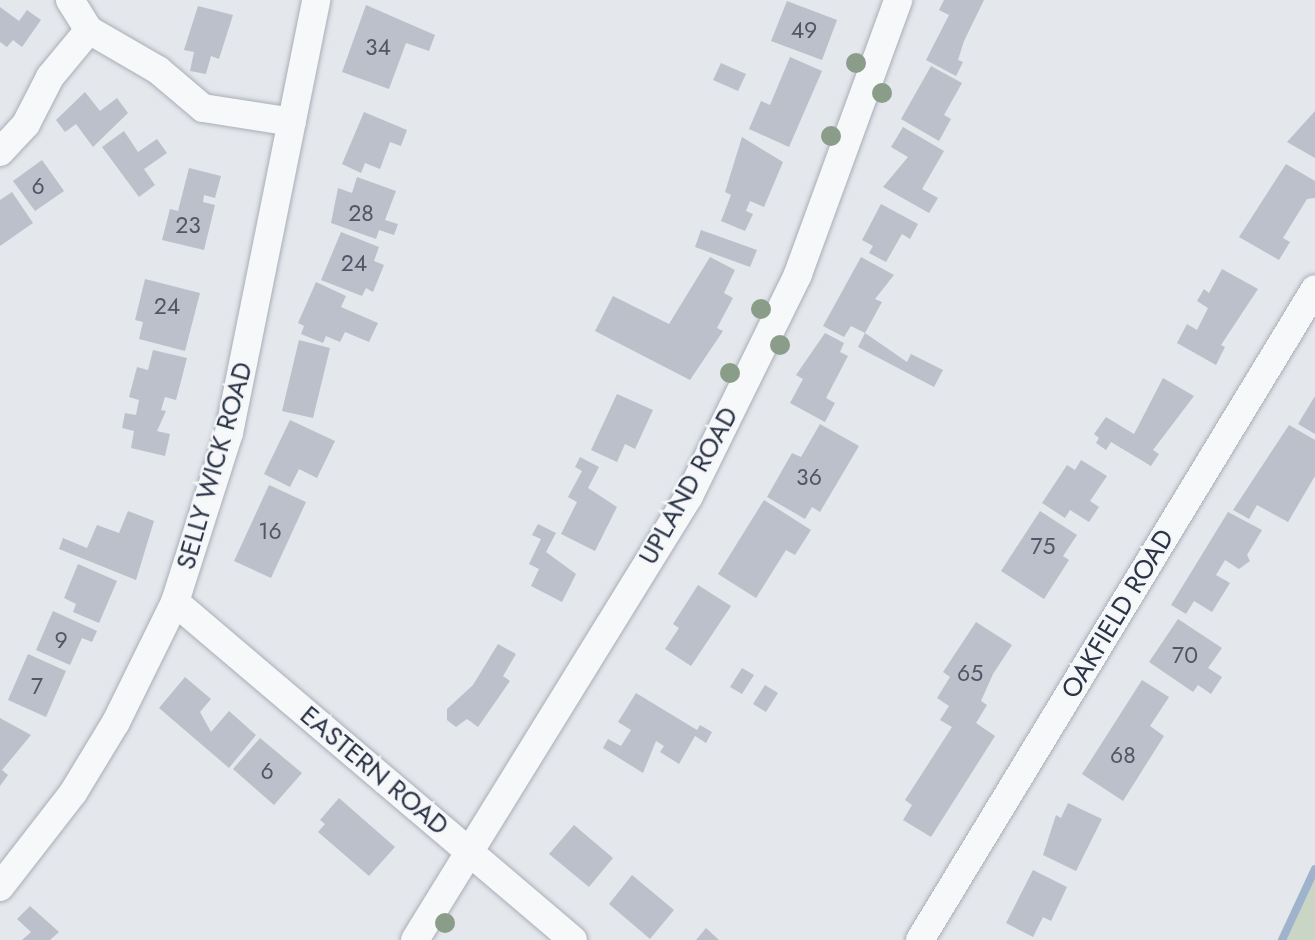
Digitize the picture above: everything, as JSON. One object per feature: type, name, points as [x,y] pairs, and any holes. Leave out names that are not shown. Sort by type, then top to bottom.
[{"type":"street","points":[[70,0],[89,30],[158,70],[203,108],[292,122]]},
{"type":"street","name":"SELLY WICK ROAD","points":[[0,887],[73,793],[116,722],[175,601],[229,433],[316,0]]},
{"type":"street","name":"UPLAND ROAD","points":[[415,940],[689,496],[798,274],[898,0]]},
{"type":"street","points":[[0,152],[26,124],[50,77],[89,30]]},
{"type":"street","name":"OAKFIELD ROAD","points":[[920,940],[1315,289]]},
{"type":"street","name":"EASTERN ROAD","points":[[175,601],[572,940]]},
{"type":"green space","points":[[1315,870],[1315,940],[1283,940]]},
{"type":"building","points":[[944,0],[984,0],[964,41],[958,60],[963,62],[956,76],[926,60],[949,15],[939,10]]},
{"type":"building","points":[[787,1],[837,20],[822,60],[771,41]]},
{"type":"building","points":[[366,5],[435,35],[429,51],[406,43],[389,89],[342,72]]},
{"type":"building","points":[[198,6],[233,15],[219,59],[211,56],[206,74],[190,71],[194,52],[184,50]]},
{"type":"building","points":[[0,7],[19,21],[27,10],[41,20],[22,47],[13,40],[7,47],[0,42]]},
{"type":"building","points":[[790,57],[822,71],[789,147],[749,129],[761,101],[770,105]]},
{"type":"building","points":[[721,63],[746,74],[738,91],[713,80]]},
{"type":"building","points":[[931,66],[962,83],[944,115],[951,119],[939,141],[901,119]]},
{"type":"building","points":[[85,92],[100,111],[117,98],[128,113],[93,147],[76,124],[65,132],[56,120]]},
{"type":"building","points":[[1315,111],[1315,158],[1287,142]]},
{"type":"building","points":[[364,112],[407,130],[401,146],[390,142],[380,169],[365,163],[361,173],[342,164]]},
{"type":"building","points":[[903,127],[944,151],[922,189],[938,198],[929,213],[883,187],[908,157],[891,147]]},
{"type":"building","points":[[124,131],[138,152],[157,139],[167,153],[144,169],[155,185],[139,197],[102,147]]},
{"type":"building","points":[[742,137],[783,162],[764,207],[750,201],[746,211],[753,214],[745,231],[721,221],[731,195],[725,192]]},
{"type":"building","points":[[42,160],[64,191],[35,211],[13,181]]},
{"type":"building","points":[[1286,164],[1315,181],[1315,198],[1307,199],[1283,238],[1290,242],[1279,260],[1239,237]]},
{"type":"building","points":[[189,168],[221,176],[215,198],[204,195],[203,202],[215,205],[204,250],[162,240],[170,209],[178,211]]},
{"type":"building","points":[[357,177],[396,191],[385,220],[398,224],[394,235],[379,230],[376,239],[331,223],[338,188],[352,193]]},
{"type":"building","points":[[12,192],[33,223],[0,246],[0,200]]},
{"type":"building","points":[[881,204],[918,224],[910,239],[902,234],[886,262],[869,253],[873,246],[862,240]]},
{"type":"building","points":[[701,230],[757,250],[750,267],[695,247]]},
{"type":"building","points":[[341,232],[379,247],[374,261],[384,265],[373,292],[366,288],[362,296],[321,280]]},
{"type":"building","points":[[710,257],[735,270],[724,293],[733,298],[717,328],[723,331],[690,380],[595,331],[613,296],[669,324]]},
{"type":"building","points":[[861,257],[894,275],[875,299],[882,302],[865,333],[851,326],[844,337],[823,326]]},
{"type":"building","points":[[1222,269],[1258,289],[1221,345],[1225,347],[1216,365],[1177,343],[1187,324],[1197,330],[1208,308],[1197,301],[1204,289],[1209,293]]},
{"type":"building","points":[[145,279],[200,293],[185,351],[139,339],[143,322],[135,320]]},
{"type":"building","points":[[316,282],[346,296],[341,307],[378,323],[369,342],[345,332],[340,342],[326,336],[323,343],[301,334],[304,326],[298,323]]},
{"type":"building","points":[[825,333],[844,343],[840,352],[848,356],[826,398],[835,403],[825,422],[790,403],[803,379],[796,375]]},
{"type":"building","points":[[865,333],[907,362],[911,354],[943,370],[934,387],[858,347]]},
{"type":"building","points":[[299,340],[330,348],[313,418],[282,411]]},
{"type":"building","points":[[153,350],[187,358],[176,400],[165,397],[161,410],[166,411],[157,431],[170,434],[165,456],[131,448],[134,431],[122,428],[125,413],[136,415],[139,400],[129,397],[137,367],[148,370]]},
{"type":"building","points":[[1163,378],[1194,396],[1153,450],[1159,454],[1151,466],[1111,442],[1106,450],[1096,443],[1099,438],[1094,434],[1106,417],[1134,434]]},
{"type":"building","points":[[617,394],[653,410],[635,449],[625,444],[617,462],[591,450]]},
{"type":"building","points":[[1315,396],[1315,434],[1298,424]]},
{"type":"building","points":[[290,420],[335,441],[317,478],[299,469],[290,487],[264,474]]},
{"type":"building","points":[[820,424],[859,446],[820,512],[812,507],[805,519],[767,497],[792,453],[801,457]]},
{"type":"building","points":[[1289,425],[1315,440],[1315,476],[1288,522],[1257,505],[1249,519],[1233,510]]},
{"type":"building","points":[[580,457],[599,467],[588,488],[617,507],[595,551],[561,534],[577,502],[568,497],[582,471],[575,467]]},
{"type":"building","points":[[1081,460],[1107,476],[1090,501],[1099,507],[1089,522],[1070,510],[1065,518],[1042,503],[1067,465],[1075,470]]},
{"type":"building","points":[[269,485],[306,502],[271,578],[234,561]]},
{"type":"building","points":[[764,500],[811,530],[795,555],[786,550],[756,598],[718,574]]},
{"type":"building","points":[[128,511],[154,521],[136,580],[59,549],[63,538],[87,548],[97,525],[119,533]]},
{"type":"building","points":[[1040,511],[1077,535],[1063,556],[1069,560],[1044,599],[1001,571]]},
{"type":"building","points":[[1228,512],[1262,530],[1247,555],[1250,561],[1239,569],[1225,560],[1216,575],[1230,583],[1212,612],[1194,601],[1186,614],[1171,605]]},
{"type":"building","points":[[538,524],[556,533],[546,552],[576,574],[562,602],[531,586],[539,569],[529,564],[541,539],[532,535]]},
{"type":"building","points":[[78,564],[117,581],[99,623],[73,612],[76,604],[64,598]]},
{"type":"building","points":[[698,585],[731,606],[691,666],[665,649],[679,628],[673,624]]},
{"type":"building","points":[[53,611],[97,631],[92,642],[82,638],[70,665],[36,650]]},
{"type":"building","points":[[1178,619],[1222,648],[1208,668],[1222,677],[1211,694],[1198,685],[1193,692],[1149,662]]},
{"type":"building","points":[[976,622],[1012,645],[993,674],[981,701],[987,705],[976,723],[995,736],[931,837],[903,820],[912,805],[905,800],[952,727],[940,720],[949,706],[937,698],[950,677],[943,672]]},
{"type":"building","points":[[498,644],[516,654],[503,676],[510,681],[478,727],[467,719],[456,727],[447,720],[447,709],[473,685]]},
{"type":"building","points":[[28,654],[66,671],[46,717],[8,700]]},
{"type":"building","points":[[742,668],[754,675],[742,694],[730,687]]},
{"type":"building","points":[[185,677],[211,699],[200,712],[211,732],[229,711],[256,735],[229,768],[159,708]]},
{"type":"building","points":[[1142,680],[1169,697],[1150,726],[1164,736],[1123,801],[1082,774]]},
{"type":"building","points":[[765,685],[778,693],[766,712],[753,704]]},
{"type":"building","points":[[636,693],[697,730],[700,725],[712,732],[706,743],[695,736],[679,764],[660,752],[664,746],[656,741],[643,773],[603,748],[608,739],[621,746],[631,730],[618,722]]},
{"type":"building","points":[[0,718],[31,735],[2,770],[8,775],[0,786]]},
{"type":"building","points":[[260,738],[302,773],[274,805],[233,769]]},
{"type":"building","points":[[339,798],[395,847],[369,876],[318,832],[325,824],[320,820]]},
{"type":"building","points":[[1068,803],[1102,819],[1076,871],[1043,855],[1056,815],[1061,818]]},
{"type":"building","points":[[574,825],[613,858],[589,887],[549,854]]},
{"type":"building","points":[[1033,870],[1067,887],[1051,921],[1043,917],[1033,937],[1006,923]]},
{"type":"building","points":[[632,875],[674,910],[650,939],[609,904]]},
{"type":"building","points":[[30,906],[59,932],[50,940],[22,940],[31,932],[17,919]]},
{"type":"building","points":[[706,928],[719,940],[696,940]]},
{"type":"waterway","points":[[1282,940],[1315,869]]}]
